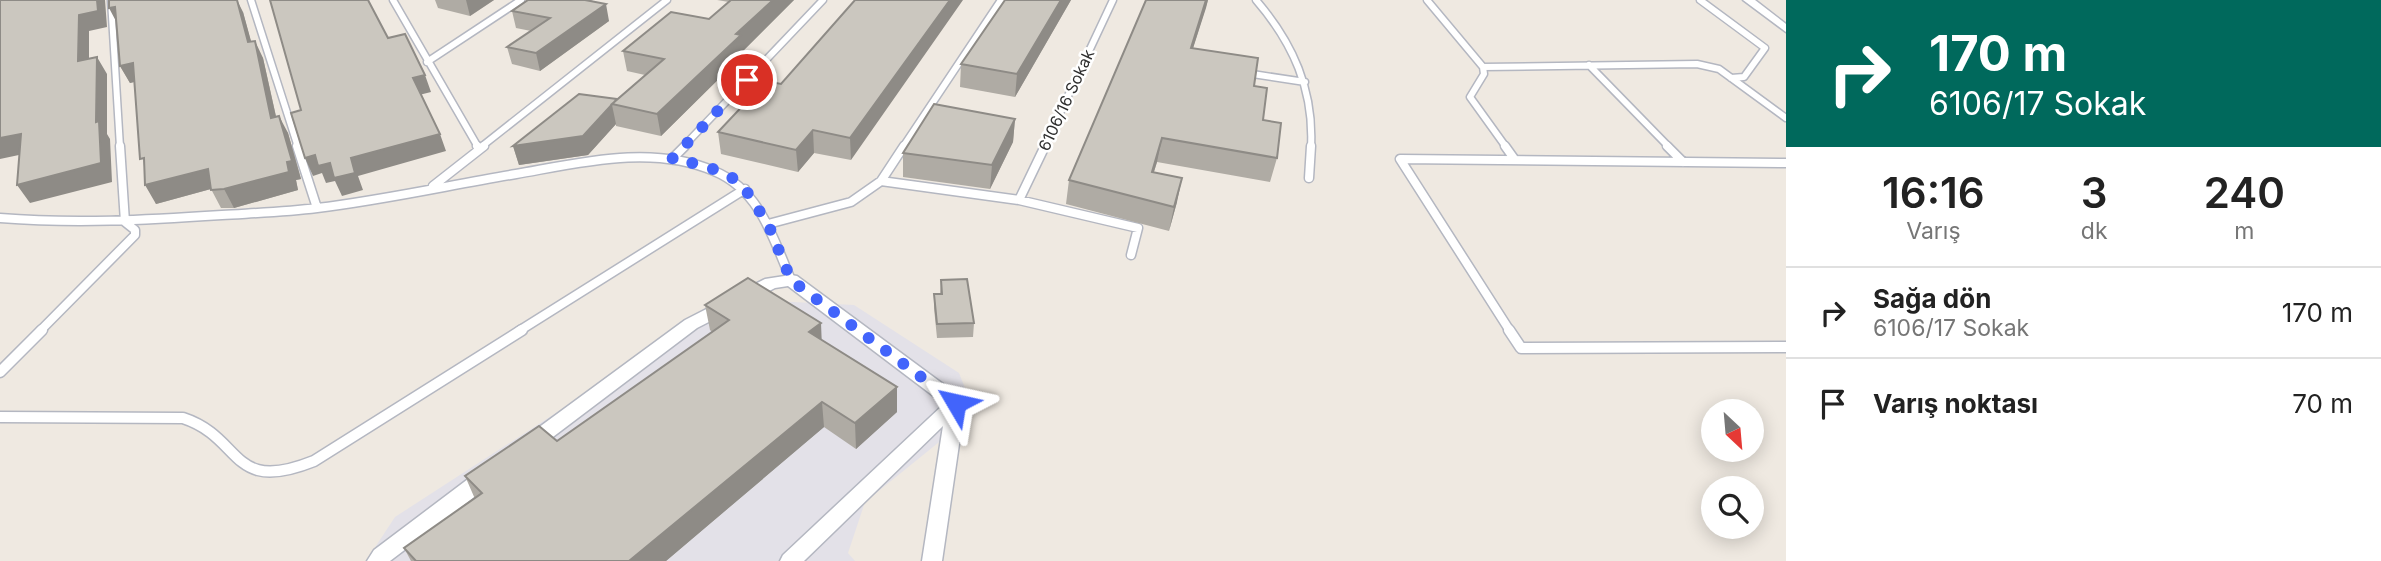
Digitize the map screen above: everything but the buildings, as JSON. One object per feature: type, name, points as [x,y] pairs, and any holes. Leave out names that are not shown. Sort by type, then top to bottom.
[{"type":"street","points":[[1748,0],[1786,29]]},
{"type":"street","points":[[377,561],[691,324],[761,287],[791,280],[956,403]]},
{"type":"street","points":[[789,561],[956,403]]},
{"type":"street","points":[[932,561],[956,403]]},
{"type":"lane","points":[[0,372],[126,245],[135,230],[125,222],[111,0]]},
{"type":"lane","points":[[251,0],[317,208]]},
{"type":"lane","points":[[393,0],[479,149]]},
{"type":"lane","points":[[427,62],[521,0]]},
{"type":"lane","points":[[431,188],[667,0]]},
{"type":"lane","points":[[672,159],[823,0]]},
{"type":"lane","points":[[768,224],[850,202],[881,181],[1002,0]]},
{"type":"lane","name":"6106/16 Sokak","points":[[1019,200],[1113,0]]},
{"type":"lane","points":[[1256,0],[1271,16],[1305,82],[1310,109],[1309,178]]},
{"type":"lane","points":[[1427,0],[1483,67],[1484,74],[1469,97],[1516,160]]},
{"type":"lane","points":[[1700,0],[1765,48],[1744,76],[1731,78]]},
{"type":"lane","points":[[1483,67],[1697,64],[1720,69],[1786,118]]},
{"type":"lane","points":[[1589,65],[1683,162]]},
{"type":"lane","points":[[1242,72],[1305,82]]},
{"type":"lane","points":[[0,218],[59,223],[125,222],[317,208],[595,160],[639,157],[672,159],[703,165],[730,176],[745,189],[768,224],[791,280]]},
{"type":"lane","points":[[1786,163],[1401,159],[1521,348],[1786,347]]},
{"type":"lane","points":[[881,181],[1019,200],[1138,228],[1131,255]]},
{"type":"lane","points":[[0,417],[183,418],[198,424],[253,471],[267,475],[287,472],[314,461],[745,189]]},
{"type":"shaded area","points":[[752,286],[773,301],[854,305],[959,373],[975,413],[865,502],[848,553],[855,561],[366,561],[395,517]]},
{"type":"route","points":[[747,80],[672,159],[703,165],[730,176],[745,189],[768,224],[791,280],[956,403]]}]
